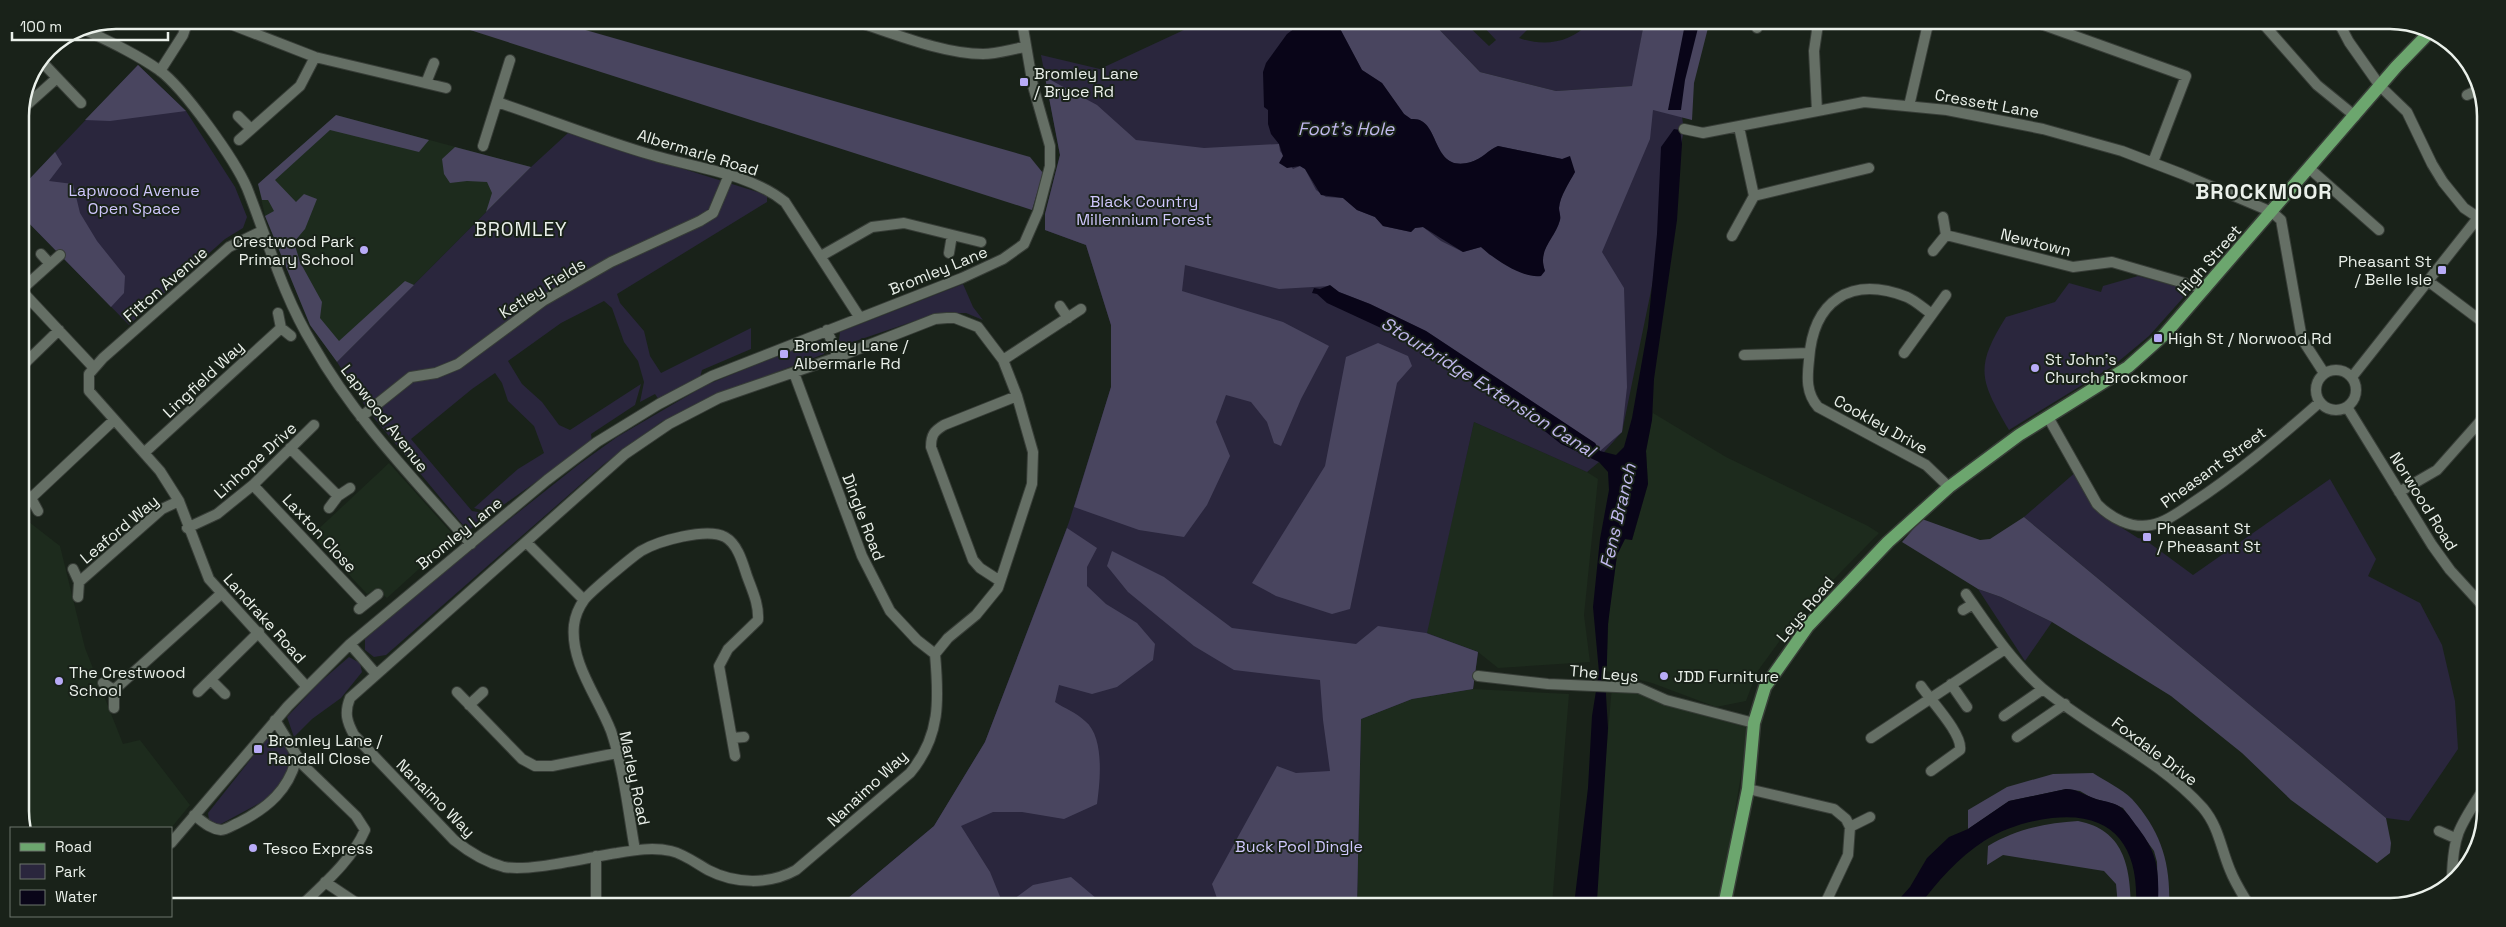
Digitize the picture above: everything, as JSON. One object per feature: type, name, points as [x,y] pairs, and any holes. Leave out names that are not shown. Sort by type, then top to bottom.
[{"type":"main road","name":"High Street","points":[[2048,417],[2128,366],[2165,334],[2380,86],[2426,37]]},
{"type":"main road","name":"Leys Road","points":[[1726,898],[1748,789],[1754,723],[1765,687],[1808,626],[1913,517],[1985,459],[2048,417]]},
{"type":"street","points":[[160,71],[185,29]]},
{"type":"street","points":[[244,29],[315,56],[446,88]]},
{"type":"street","points":[[880,29],[923,43],[985,54],[1025,47],[1023,29]]},
{"type":"street","points":[[1817,29],[1814,51],[1817,111]]},
{"type":"street","points":[[1909,106],[1927,29]]},
{"type":"street","points":[[2055,29],[2186,76],[2153,162]]},
{"type":"street","points":[[2268,29],[2317,84],[2355,116]]},
{"type":"street","points":[[2342,29],[2380,86],[2407,112],[2432,164],[2444,182],[2464,208],[2477,217]]},
{"type":"street","name":"Lapwood Avenue","points":[[89,33],[139,57],[160,71],[174,83],[216,137],[246,186],[280,281],[312,345],[362,417],[471,544]]},
{"type":"street","name":"Bromley Lane","points":[[172,841],[306,686],[350,644],[554,474],[635,418],[712,376],[962,278],[1003,259],[1024,244],[1038,212],[1049,175],[1050,146],[1033,86],[1025,47]]},
{"type":"street","points":[[239,140],[300,86],[315,56]]},
{"type":"street","points":[[483,146],[510,60]]},
{"type":"street","points":[[426,84],[434,63]]},
{"type":"street","points":[[45,65],[81,103]]},
{"type":"street","points":[[30,102],[57,78]]},
{"type":"street","points":[[2466,95],[2474,92]]},
{"type":"street","name":"Albermarle Road","points":[[497,102],[651,155],[729,175],[772,192],[785,202],[822,256],[860,318]]},
{"type":"street","name":"Cressett Lane","points":[[1684,129],[1703,133],[1864,102],[1947,110],[2043,129],[2153,162],[2272,212]]},
{"type":"street","points":[[238,116],[251,129]]},
{"type":"street","points":[[1732,236],[1754,196],[1739,127]]},
{"type":"street","points":[[1754,196],[1869,168]]},
{"type":"street","points":[[2310,168],[2379,230]]},
{"type":"street","name":"Ketley Fields","points":[[362,417],[411,377],[436,373],[458,364],[517,319],[550,297],[611,262],[700,222],[713,213],[729,175]]},
{"type":"street","points":[[2272,212],[2281,220],[2284,228],[2302,339],[2324,373]]},
{"type":"street","points":[[1933,250],[1946,235],[1943,217]]},
{"type":"street","points":[[822,256],[872,227],[891,224],[904,223],[980,242]]},
{"type":"street","points":[[2352,377],[2428,281],[2477,225]]},
{"type":"street","name":"Fitton Avenue","points":[[94,368],[229,247],[262,231]]},
{"type":"street","points":[[949,253],[952,235]]},
{"type":"street","name":"Newtown","points":[[1946,235],[2073,267],[2112,262],[2205,289]]},
{"type":"street","points":[[41,254],[50,264]]},
{"type":"street","points":[[29,282],[60,255]]},
{"type":"street","points":[[2428,281],[2477,318]]},
{"type":"street","name":"Cookley Drive","points":[[1932,314],[1908,298],[1878,290],[1858,290],[1844,293],[1833,300],[1818,320],[1812,335],[1807,381],[1812,400],[1818,407],[1926,466],[1948,487]]},
{"type":"street","points":[[1904,353],[1946,295]]},
{"type":"street","points":[[29,298],[94,368]]},
{"type":"street","points":[[1060,306],[1068,318]]},
{"type":"street","points":[[1003,360],[1081,309]]},
{"type":"street","points":[[278,313],[281,328],[291,336]]},
{"type":"street","points":[[350,644],[376,674],[625,454],[669,424],[719,398],[838,357],[926,322],[955,318],[978,327],[986,335],[1003,360],[1017,396],[1033,452],[1032,484],[998,588],[976,615],[948,638],[935,654]]},
{"type":"street","name":"Lingfield Way","points":[[146,452],[281,328]]},
{"type":"street","points":[[29,359],[59,330]]},
{"type":"street","points":[[828,330],[838,357]]},
{"type":"street","points":[[1744,355],[1782,352],[1809,353]]},
{"type":"street","name":"Landrake Road","points":[[94,368],[88,380],[89,391],[114,420],[146,452],[179,501],[187,528],[209,579],[306,686]]},
{"type":"street","points":[[2339,370],[2352,377],[2356,385],[2356,393],[2347,407],[2339,410],[2330,409],[2320,402],[2316,386],[2324,373],[2339,370]]},
{"type":"street","name":"Dingle Road","points":[[794,373],[862,556],[890,611],[917,640],[935,654]]},
{"type":"street","points":[[1000,581],[980,568],[973,560],[931,447],[931,439],[934,431],[944,425],[1017,396]]},
{"type":"street","name":"Pheasant Street","points":[[2048,417],[2097,504],[2107,514],[2118,520],[2140,526],[2152,525],[2168,519],[2208,493],[2270,446],[2320,402]]},
{"type":"street","name":"Norwood Road","points":[[2347,407],[2450,570],[2477,600]]},
{"type":"street","points":[[38,511],[31,498],[114,420]]},
{"type":"street","name":"Linhope Drive","points":[[187,528],[217,514],[252,485],[314,425]]},
{"type":"street","points":[[2399,492],[2436,470],[2477,425]]},
{"type":"street","points":[[290,448],[338,496]]},
{"type":"street","name":"Laxton Close","points":[[252,485],[362,606],[378,594]]},
{"type":"street","points":[[328,508],[338,496],[350,488]]},
{"type":"street","name":"Leaford Way","points":[[79,582],[162,510],[179,501]]},
{"type":"street","name":"Marley Road","points":[[635,850],[616,753],[610,731],[580,666],[576,650],[574,626],[576,615],[584,600],[641,551],[666,540],[706,533],[725,537],[735,546],[741,558],[758,614],[755,624],[723,655],[719,666],[735,756]]},
{"type":"street","points":[[526,542],[584,600]]},
{"type":"street","name":"Leaford Way","points":[[73,570],[79,582],[78,597]]},
{"type":"street","points":[[114,708],[114,690],[222,593]]},
{"type":"street","name":"Foxdale Drive","points":[[1966,594],[2005,649],[2044,689],[2153,765],[2184,789],[2203,808],[2215,823],[2230,871],[2245,898]]},
{"type":"street","points":[[1963,610],[1973,604]]},
{"type":"street","points":[[198,692],[259,632]]},
{"type":"street","points":[[1871,738],[2005,649]]},
{"type":"street","name":"Nanaimo Way","points":[[376,674],[350,698],[346,708],[346,717],[354,735],[454,840],[482,859],[506,867],[540,865],[635,850],[671,851],[720,876],[752,881],[785,876],[796,870],[910,773],[920,760],[932,734],[938,706],[935,654]]},
{"type":"street","name":"The Leys","points":[[1478,676],[1587,686],[1638,688],[1666,700],[1754,723]]},
{"type":"street","points":[[211,680],[225,694]]},
{"type":"street","points":[[103,683],[114,690]]},
{"type":"street","points":[[1951,684],[1967,707]]},
{"type":"street","points":[[1921,686],[1954,730],[1961,745],[1960,750],[1931,771]]},
{"type":"street","points":[[2004,716],[2044,689]]},
{"type":"street","points":[[457,692],[522,759],[535,766],[552,766],[616,753]]},
{"type":"street","points":[[469,705],[483,692]]},
{"type":"street","points":[[2017,737],[2065,704]]},
{"type":"street","points":[[275,720],[302,764],[356,816],[365,830],[356,847],[309,898]]},
{"type":"street","points":[[732,738],[744,736]]},
{"type":"street","points":[[194,815],[211,828],[223,830],[247,818],[270,804],[279,794],[294,771],[297,756]]},
{"type":"street","points":[[1748,789],[1834,809],[1841,813],[1850,827],[1848,855],[1828,898]]},
{"type":"street","points":[[2452,873],[2452,847],[2455,838],[2459,827],[2477,799]]},
{"type":"street","points":[[1850,827],[1870,817]]},
{"type":"street","points":[[2439,831],[2455,838]]},
{"type":"street","points":[[596,856],[596,898]]},
{"type":"street","points":[[325,882],[349,898]]},
{"type":"shaded area","name":"Crestwood Park Primary School","points":[[336,115],[531,167],[337,362],[310,325],[265,216],[258,184]]},
{"type":"shaded area","points":[[1653,413],[1726,457],[1879,533],[1797,617],[1757,672],[1746,701],[1716,707],[1652,683],[1606,671],[1609,612],[1617,555],[1625,539],[1632,540],[1648,484],[1646,451]]},
{"type":"shaded area","points":[[1474,422],[1587,472],[1598,479],[1584,615],[1590,662],[1498,668],[1478,652],[1426,633]]},
{"type":"shaded area","points":[[389,463],[450,531],[452,539],[387,598],[376,589],[367,594],[312,535]]},
{"type":"shaded area","name":"The Crestwood School","points":[[29,522],[60,546],[85,648],[123,744],[140,740],[190,805],[172,827],[30,827]]},
{"type":"shaded area","points":[[1612,686],[1642,690],[1694,713],[1749,728],[1720,898],[1594,898]]},
{"type":"shaded area","points":[[1473,689],[1569,694],[1553,898],[1357,898],[1361,719],[1412,699]]},
{"type":"green space","name":"Black Country Millennium Forest","points":[[467,29],[582,29],[1030,157],[1043,173],[1032,210]]},
{"type":"green space","points":[[1186,29],[1418,29],[1498,107],[1681,110],[1684,130],[1622,432],[1597,460],[1599,462],[1587,472],[1474,422],[1427,633],[1478,652],[1473,689],[1412,699],[1361,719],[1357,898],[848,898],[934,826],[985,742],[1069,522],[1111,387],[1111,325],[1086,245],[1045,230],[1045,214],[1060,155],[1041,55],[1100,69]]},
{"type":"green space","name":"Black Country Millennium Forest","points":[[1340,29],[1439,29],[1480,72],[1556,91],[1632,86],[1643,29],[1708,29],[1694,83],[1692,120],[1653,110],[1650,139],[1602,252],[1624,288],[1627,387],[1622,432],[1600,451],[1595,443],[1426,331],[1370,304],[1339,292],[1330,286],[1279,289],[1185,265],[1182,291],[1283,322],[1329,346],[1301,399],[1281,446],[1274,443],[1267,422],[1251,402],[1226,395],[1216,422],[1230,456],[1207,505],[1184,537],[1139,530],[1074,507],[1111,387],[1111,325],[1086,245],[1045,230],[1045,214],[1060,155],[1045,77],[1097,105],[1136,140],[1204,148],[1279,144],[1280,151],[1293,169],[1300,166],[1305,169],[1316,190],[1326,197],[1343,198],[1357,210],[1375,217],[1383,226],[1411,232],[1415,228],[1423,227],[1441,241],[1463,252],[1481,247],[1490,255],[1545,271],[1543,256],[1558,227],[1561,199],[1575,172],[1562,159],[1498,146],[1471,162],[1458,163],[1448,160],[1442,153],[1428,126],[1421,120],[1411,119],[1404,114],[1382,83],[1362,70]]},
{"type":"green space","points":[[1439,29],[1471,29],[1489,46],[1496,40],[1486,29],[1528,29],[1519,38],[1528,41],[1547,42],[1565,39],[1583,29],[1643,29],[1633,86],[1556,91],[1480,72]]},
{"type":"green space","name":"Lapwood Avenue Open Space","points":[[138,65],[186,111],[235,187],[247,217],[243,228],[225,239],[129,325],[29,223],[29,180]]},
{"type":"green space","points":[[138,65],[186,111],[110,121],[85,120]]},
{"type":"green space","points":[[336,115],[429,140],[419,152],[330,130],[275,180],[296,202],[304,194],[317,199],[305,229],[294,242],[300,262],[322,302],[320,318],[339,341],[405,281],[414,285],[337,362],[310,325],[265,216],[274,211],[268,200],[262,200],[258,184]]},
{"type":"green space","points":[[568,133],[767,195],[767,202],[617,294],[620,303],[644,331],[650,356],[661,373],[751,328],[751,349],[702,370],[700,377],[659,400],[655,394],[640,402],[644,382],[638,361],[624,342],[612,308],[604,301],[561,323],[508,361],[522,384],[542,402],[559,425],[570,430],[641,384],[635,405],[591,434],[592,442],[492,513],[474,508],[518,469],[544,453],[534,426],[508,401],[502,383],[495,373],[472,389],[411,439],[472,511],[490,514],[468,531],[369,412],[337,362],[531,167]]},
{"type":"green space","points":[[455,147],[531,167],[486,212],[492,193],[487,182],[467,181],[450,183],[444,174],[442,159]]},
{"type":"green space","points":[[55,152],[62,164],[49,181],[73,184],[80,213],[97,241],[125,276],[124,293],[111,307],[29,223],[29,179]]},
{"type":"green space","points":[[2138,276],[2190,290],[2149,336],[2113,366],[2009,430],[1992,398],[1985,374],[1985,362],[1989,349],[2006,317],[2055,302],[2069,283],[2101,292],[2103,286]]},
{"type":"green space","points":[[963,284],[973,307],[983,320],[966,313],[938,313],[844,345],[839,340],[840,332]]},
{"type":"green space","points":[[820,341],[826,347],[824,354],[718,394],[661,422],[604,464],[386,655],[374,657],[365,650],[365,639],[423,588],[578,465],[617,437],[706,385],[810,343]]},
{"type":"green space","points":[[1378,343],[1408,356],[1412,366],[1397,383],[1350,609],[1332,614],[1276,596],[1252,583],[1325,466],[1346,357]]},
{"type":"green space","points":[[2077,471],[2108,519],[2138,538],[2144,539],[2193,575],[2330,479],[2376,559],[2368,576],[2420,603],[2442,645],[2455,701],[2458,749],[2409,821],[2386,818],[2024,517]]},
{"type":"green space","points":[[2024,517],[2386,818],[2391,843],[2390,853],[2377,863],[2291,800],[2242,753],[2171,696],[2052,622],[2001,597],[1978,589],[1902,542],[1922,519],[1980,540],[1990,539]]},
{"type":"green space","points":[[1067,528],[1097,548],[1087,567],[1087,586],[1106,604],[1137,623],[1155,644],[1153,660],[1117,687],[1092,694],[1059,685],[1055,702],[1082,718],[1091,728],[1096,738],[1100,760],[1097,804],[1064,819],[1022,812],[993,812],[961,826],[990,872],[1001,898],[848,898],[934,826],[985,742]]},
{"type":"green space","name":"Buck Pool Dingle","points":[[1112,551],[1164,577],[1232,628],[1356,644],[1378,626],[1426,633],[1478,652],[1473,689],[1412,699],[1361,719],[1357,898],[1217,898],[1212,884],[1277,766],[1296,773],[1330,771],[1320,680],[1234,670],[1194,646],[1128,592],[1107,566]]},
{"type":"green space","points":[[1978,589],[2001,597],[2052,622],[2025,661]]},
{"type":"green space","points":[[349,657],[360,663],[362,672],[341,698],[312,719],[294,737],[287,717],[319,683]]},
{"type":"green space","points":[[278,734],[291,758],[283,782],[269,798],[219,825],[209,820],[208,813],[270,735]]},
{"type":"green space","points":[[2093,773],[2132,799],[2150,823],[2162,849],[2168,876],[2169,898],[2158,898],[2157,862],[2154,851],[2123,808],[2092,798],[2080,791],[2066,789],[2009,801],[1968,829],[1968,810],[2007,787],[2053,774]]},
{"type":"green space","points":[[2078,821],[2106,832],[2115,841],[2126,864],[2130,898],[2117,898],[2116,884],[2104,871],[2003,855],[1987,865],[1988,846],[2020,831],[2054,823]]},
{"type":"green space","points":[[1071,877],[1096,898],[1015,898],[1033,885]]},
{"type":"water","name":"Foot's Hole","points":[[1294,29],[1340,29],[1362,70],[1382,83],[1404,114],[1411,119],[1421,120],[1428,126],[1442,153],[1448,160],[1458,163],[1471,162],[1498,146],[1562,159],[1570,156],[1575,172],[1561,199],[1559,208],[1560,220],[1545,250],[1543,263],[1545,271],[1541,276],[1518,271],[1493,257],[1481,247],[1463,252],[1423,227],[1415,228],[1411,232],[1383,226],[1375,217],[1357,210],[1343,198],[1321,195],[1305,169],[1300,166],[1287,168],[1279,163],[1283,156],[1279,144],[1271,134],[1268,124],[1268,110],[1264,107],[1263,72],[1266,63],[1287,34]]},
{"type":"water","points":[[1684,29],[1698,29],[1685,80],[1681,110],[1668,110]]},
{"type":"water","points":[[1674,129],[1680,130],[1682,144],[1677,220],[1654,379],[1652,420],[1646,451],[1648,484],[1632,540],[1625,539],[1617,555],[1608,624],[1606,695],[1608,728],[1597,898],[1575,898],[1588,788],[1592,716],[1599,672],[1593,607],[1600,539],[1609,490],[1608,472],[1599,462],[1561,444],[1532,421],[1425,351],[1394,334],[1327,303],[1317,294],[1312,293],[1314,288],[1320,289],[1330,285],[1339,292],[1370,304],[1426,331],[1595,443],[1600,451],[1616,455],[1624,447],[1632,418],[1648,327],[1657,234],[1661,147]]},
{"type":"water","points":[[2070,789],[2117,805],[2129,816],[2149,844],[2156,863],[2158,898],[2136,898],[2133,867],[2127,851],[2119,838],[2107,827],[2074,817],[2034,821],[2000,832],[1975,847],[1957,862],[1926,898],[1900,898],[1910,887],[1927,858],[1949,837],[1968,829],[2009,801]]},
{"type":"place","name":"Bromley Lane / Bryce Rd","points":[[1024,82]]},
{"type":"place","name":"Crestwood Park Primary School","points":[[364,250]]},
{"type":"place","name":"Pheasant St / Belle Isle","points":[[2442,270]]},
{"type":"place","name":"High St / Norwood Rd","points":[[2158,338]]},
{"type":"place","name":"Bromley Lane / Albermarle Rd","points":[[784,354]]},
{"type":"place","name":"St John's Church Brockmoor","points":[[2035,368]]},
{"type":"place","name":"Pheasant St / Pheasant St","points":[[2147,537]]},
{"type":"place","name":"JDD Furniture","points":[[1664,676]]},
{"type":"place","name":"The Crestwood School","points":[[59,681]]},
{"type":"place","name":"Bromley Lane / Randall Close","points":[[258,749]]},
{"type":"place","name":"Tesco Express","points":[[253,848]]},
{"type":"district","name":"BROCKMOOR","points":[[2264,192]]},
{"type":"district","name":"BROMLEY","points":[[521,229]]},
{"type":"water label","name":"Stourbridge Extension Canal","points":[[1488,387]]},
{"type":"water label","name":"Fens Branch","points":[[1618,516]]}]
